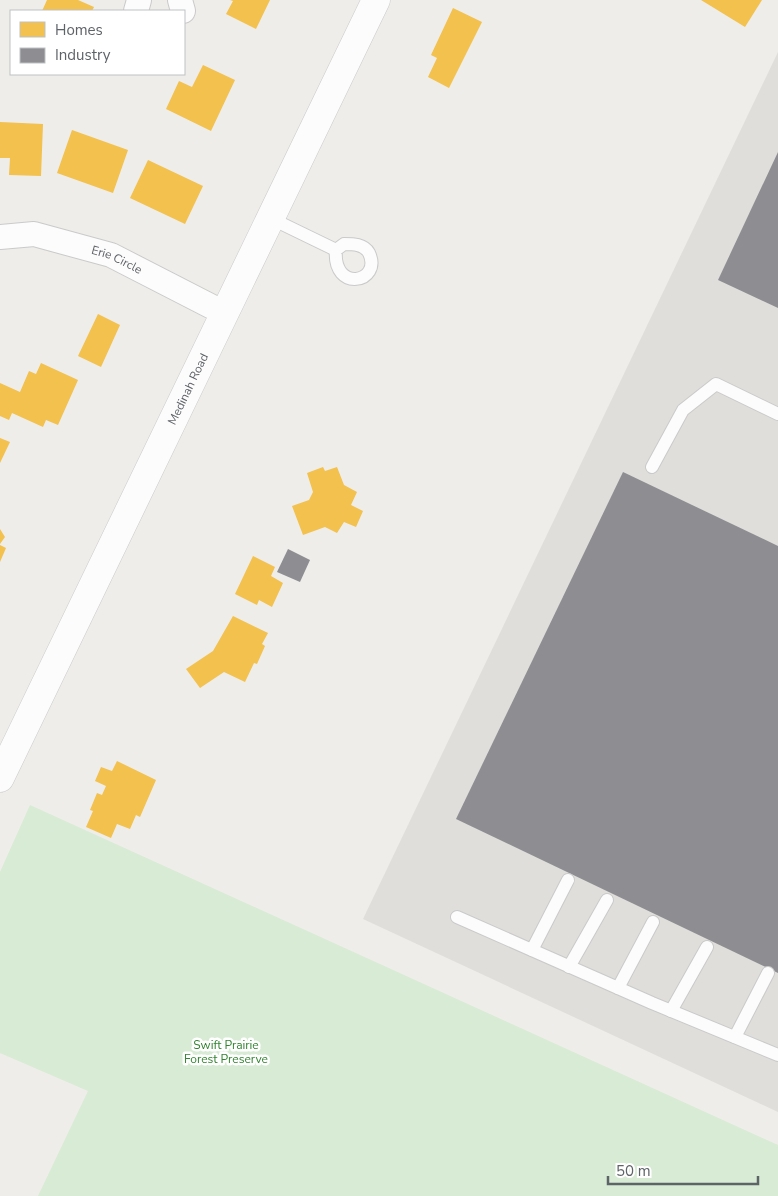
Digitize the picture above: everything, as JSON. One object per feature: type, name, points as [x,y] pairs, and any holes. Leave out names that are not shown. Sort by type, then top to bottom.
[{"type":"street","name":"Medinah Road","points":[[0,778],[376,0]]},
{"type":"street","name":"Erie Circle","points":[[0,237],[34,234],[111,255],[224,313]]},
{"type":"lane","points":[[270,218],[336,250]]},
{"type":"lane","points":[[652,467],[683,410],[716,384],[778,414]]},
{"type":"lane","points":[[532,950],[568,880]]},
{"type":"lane","points":[[569,967],[607,900]]},
{"type":"lane","points":[[457,917],[671,1011],[778,1055]]},
{"type":"lane","points":[[618,988],[653,922]]},
{"type":"lane","points":[[671,1011],[707,947]]},
{"type":"lane","points":[[735,1037],[768,973]]},
{"type":"shaded area","points":[[778,52],[778,1112],[363,919]]},
{"type":"green space","name":"Swift Prairie Forest Preserve","points":[[30,805],[778,1145],[778,1196],[38,1196],[88,1091],[0,1053],[0,872]]},
{"type":"building: Homes","points":[[47,0],[78,0],[94,7],[92,10],[42,10]]},
{"type":"building: Homes","points":[[230,0],[270,0],[256,29],[226,14],[233,1]]},
{"type":"building: Homes","points":[[701,0],[762,0],[745,27]]},
{"type":"building: Homes","points":[[453,8],[482,22],[449,88],[428,77],[437,58],[431,55]]},
{"type":"building: Homes","points":[[203,65],[235,80],[211,131],[166,109],[179,81],[192,87]]},
{"type":"building: Homes","points":[[0,122],[43,124],[41,176],[9,175],[10,158],[0,158]]},
{"type":"building: Homes","points":[[72,130],[128,150],[113,193],[57,173]]},
{"type":"building: Homes","points":[[148,160],[203,186],[185,224],[130,198]]},
{"type":"building: Homes","points":[[98,314],[120,325],[101,367],[78,356]]},
{"type":"building: Homes","points":[[41,363],[78,380],[58,425],[46,420],[43,427],[12,413],[9,420],[0,416],[0,383],[20,392],[29,371],[36,374]]},
{"type":"building: Homes","points":[[0,438],[10,442],[0,463]]},
{"type":"building: Homes","points":[[323,467],[325,471],[337,467],[344,485],[357,492],[351,505],[363,511],[356,527],[344,522],[337,533],[325,527],[303,535],[292,506],[309,500],[313,492],[307,473]]},
{"type":"building: Homes","points":[[0,529],[5,537],[0,544]]},
{"type":"building: Homes","points":[[0,545],[6,548],[0,562]]},
{"type":"building: Homes","points":[[253,556],[275,567],[271,576],[283,583],[272,607],[259,600],[257,605],[235,594]]},
{"type":"building: Homes","points":[[233,616],[268,633],[262,644],[265,646],[257,664],[254,663],[245,682],[224,672],[200,688],[186,669],[213,651]]},
{"type":"building: Homes","points":[[117,761],[156,780],[140,817],[136,815],[130,829],[117,824],[111,838],[86,827],[93,811],[90,810],[97,793],[102,795],[106,786],[95,781],[101,767],[112,771]]},
{"type":"building: Industry","points":[[778,152],[778,308],[718,280]]},
{"type":"building: Industry","points":[[623,472],[778,546],[778,973],[456,819]]},
{"type":"building: Industry","points":[[288,549],[310,560],[300,582],[277,572]]}]
